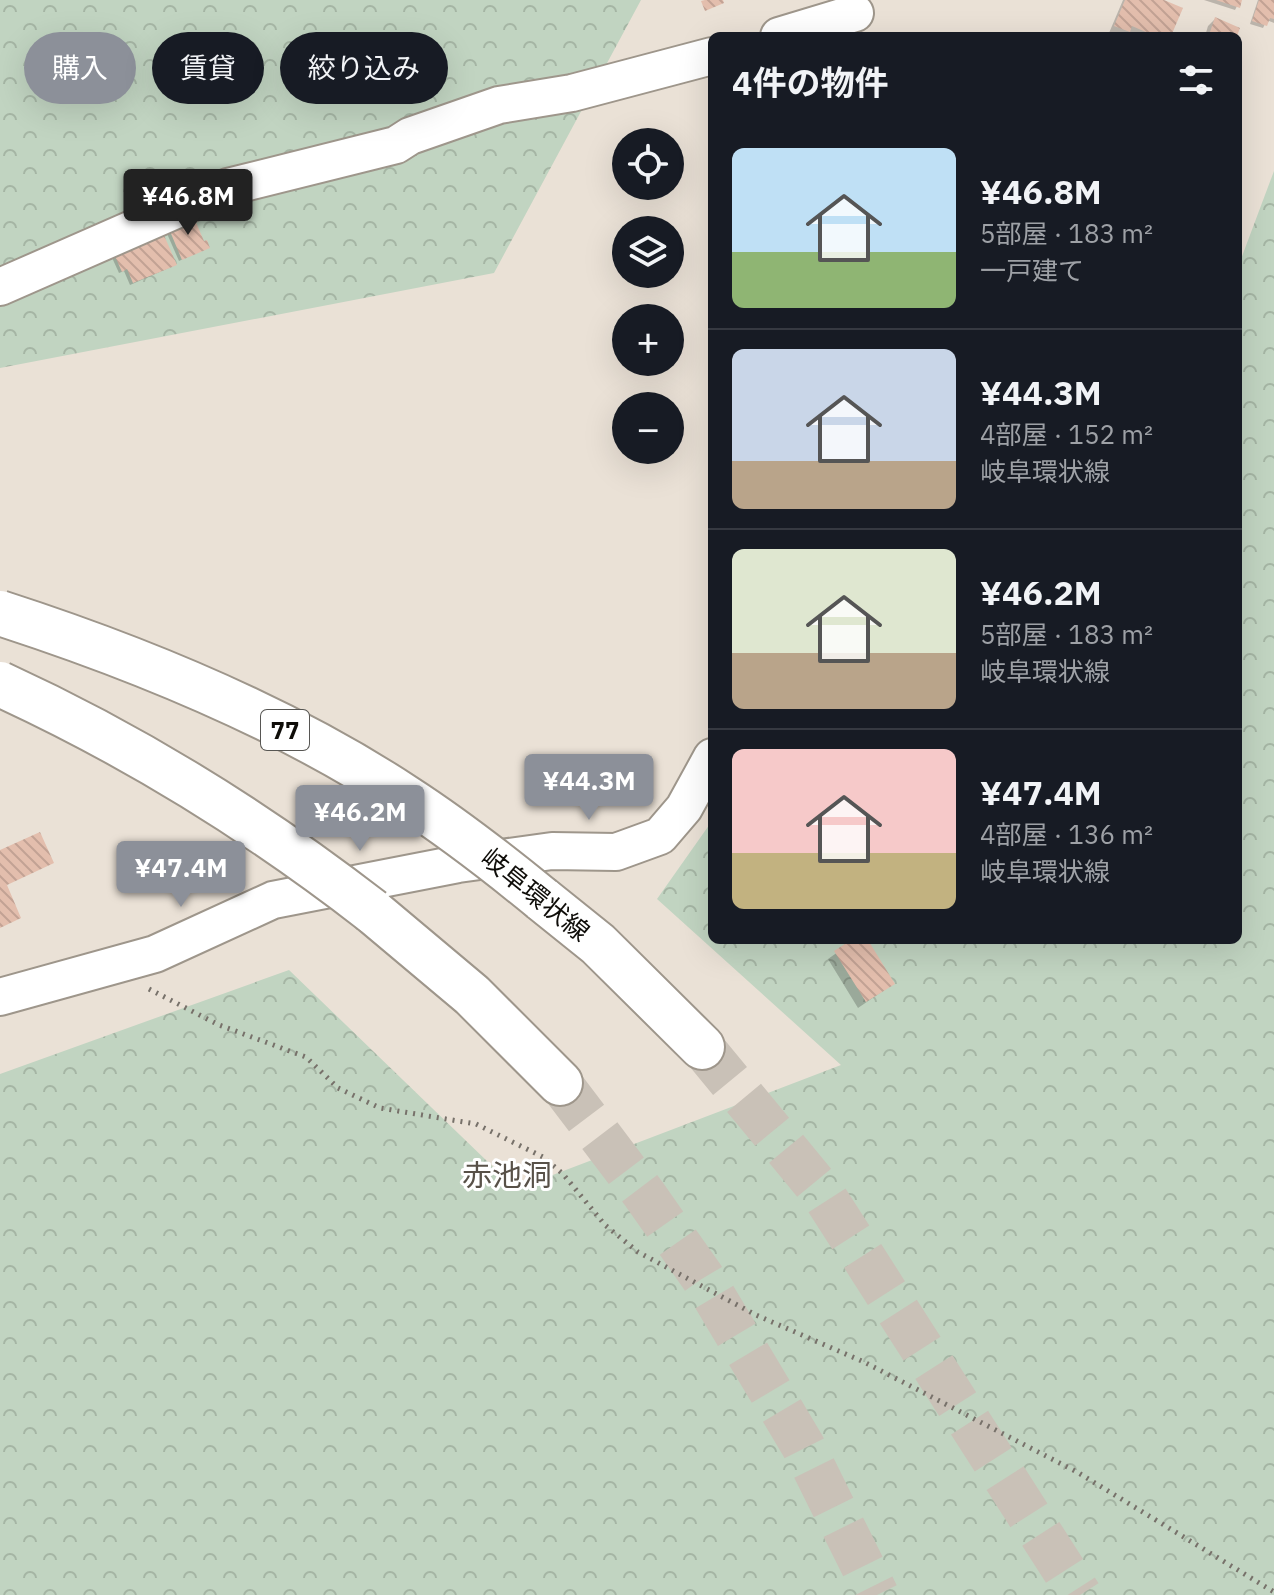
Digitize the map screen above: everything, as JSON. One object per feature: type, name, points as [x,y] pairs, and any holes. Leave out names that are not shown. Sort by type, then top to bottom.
[{"type":"main road","name":"岐阜環状線","points":[[0,613],[80,639],[197,685],[315,745],[403,795],[474,845],[598,944],[702,1047]]},
{"type":"main road","points":[[0,684],[77,719],[191,784],[297,853],[472,995],[560,1083]]},
{"type":"street","points":[[794,32],[853,16]]},
{"type":"street","points":[[0,287],[228,187],[396,145],[410,136],[499,105],[572,93],[708,57]]},
{"type":"street","points":[[0,997],[155,954],[273,900],[458,864],[552,851],[616,852],[660,836],[684,808],[708,764]]},
{"type":"path","points":[[107,967],[219,1025],[306,1057],[338,1088],[380,1108],[476,1124],[543,1157],[563,1174],[605,1225],[638,1252],[756,1315],[864,1362],[1077,1472],[1274,1592]]},
{"type":"green space","points":[[0,0],[641,0],[494,273],[0,368]]},
{"type":"green space","points":[[1274,171],[1274,1595],[0,1595],[0,1074],[289,970],[516,1189],[841,1065],[657,899],[708,827],[708,944],[1242,944],[1242,256]]},
{"type":"building","points":[[723,0],[724,3],[705,11],[701,1]]},
{"type":"building","points":[[1125,0],[1164,0],[1183,8],[1173,32],[1146,32],[1132,26],[1130,32],[1114,26]]},
{"type":"building","points":[[1216,0],[1242,0],[1240,8]]},
{"type":"building","points":[[1259,0],[1274,0],[1274,19],[1270,18],[1267,26],[1252,21]]},
{"type":"building","points":[[1215,17],[1240,28],[1238,32],[1210,32]]},
{"type":"building","points":[[192,213],[210,248],[182,260],[167,224]]},
{"type":"building","points":[[160,226],[177,265],[133,283],[127,269],[122,272],[111,247]]},
{"type":"building","points":[[40,832],[54,863],[7,885],[21,918],[0,928],[0,850]]},
{"type":"building","points":[[845,944],[870,944],[895,984],[866,1002],[834,951]]},
{"type":"tunnel","points":[[702,1047],[821,1191],[1080,1595]]},
{"type":"tunnel","points":[[560,1083],[703,1278],[803,1446],[877,1595]]},
{"type":"district","name":"赤池洞","points":[[507,1174]]}]
